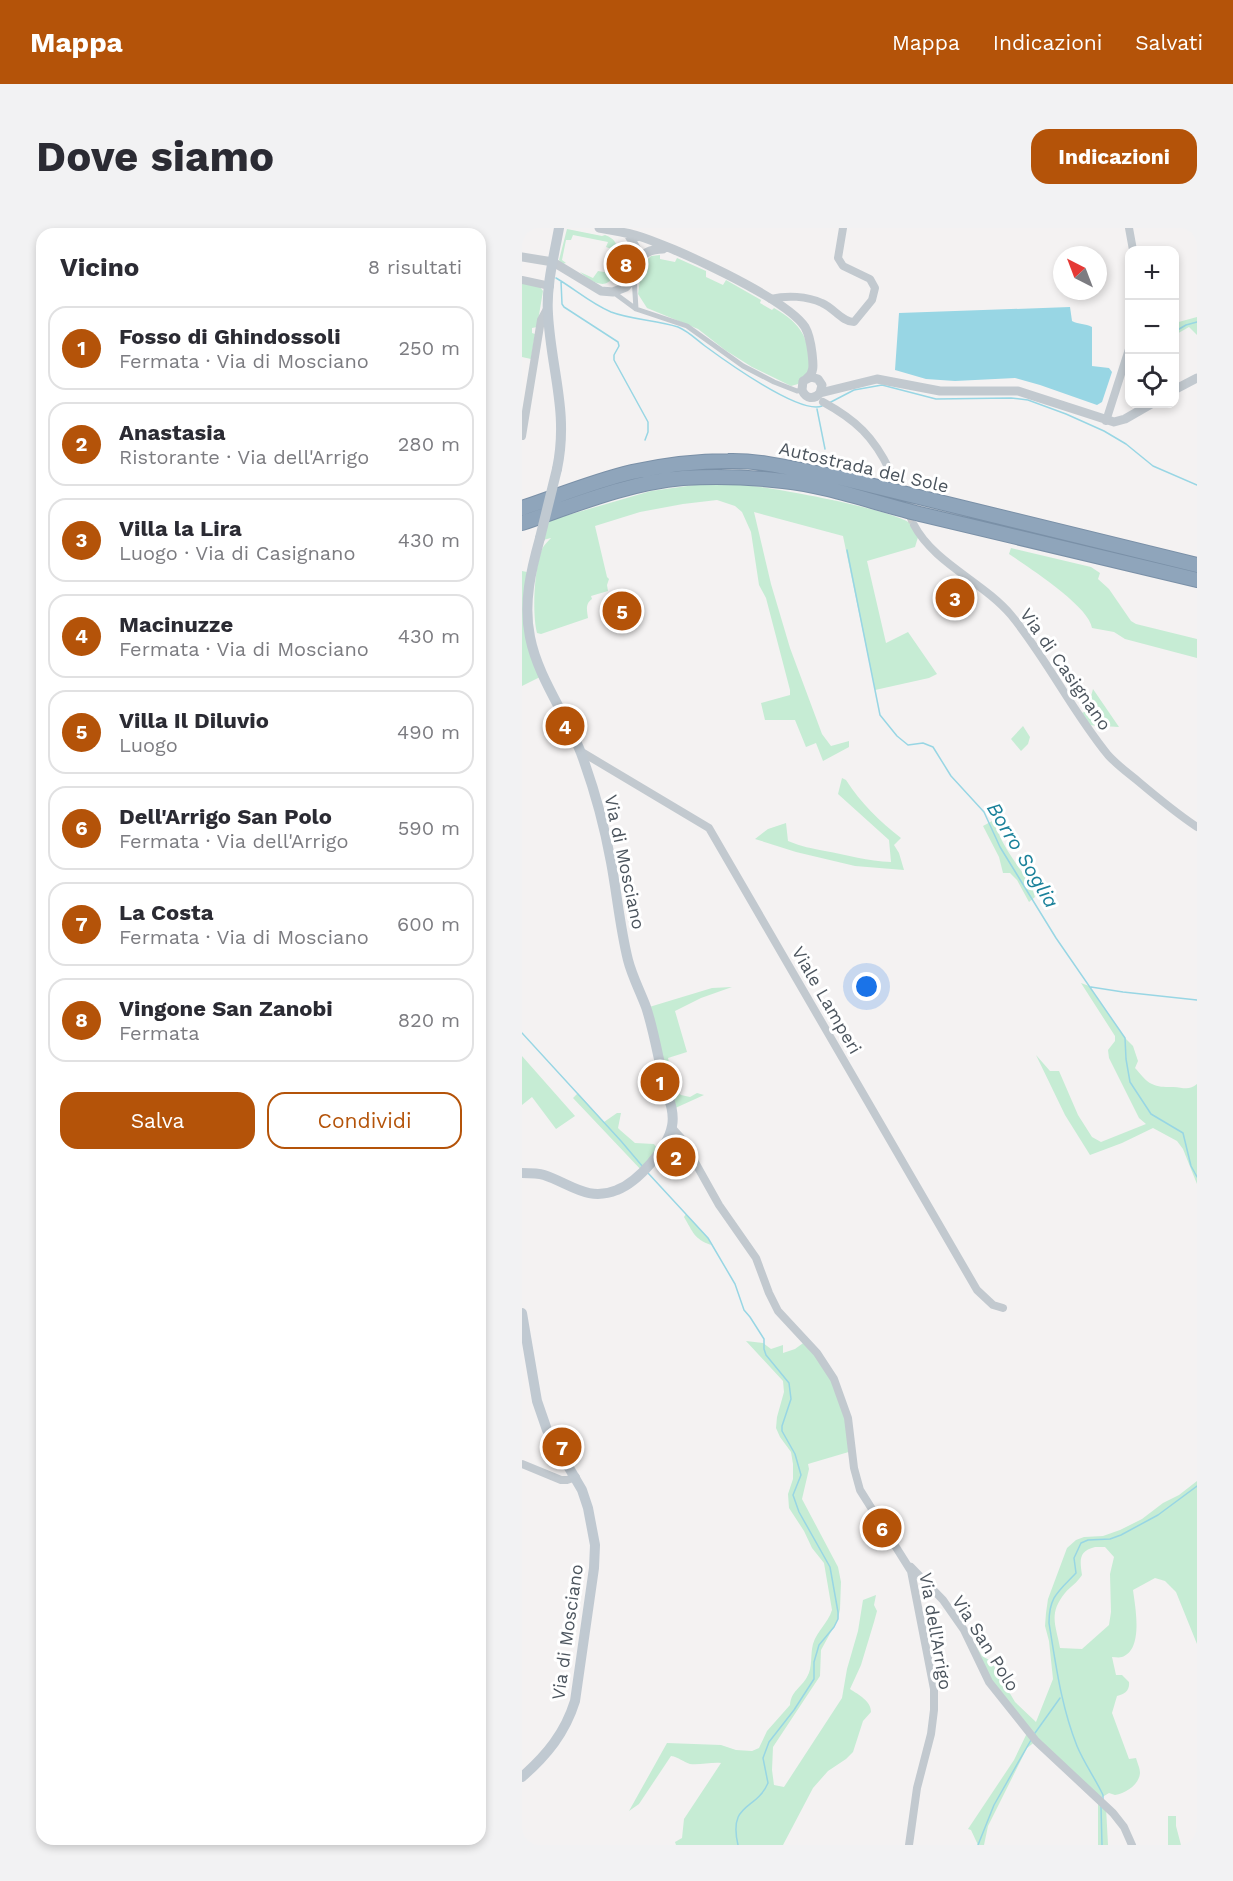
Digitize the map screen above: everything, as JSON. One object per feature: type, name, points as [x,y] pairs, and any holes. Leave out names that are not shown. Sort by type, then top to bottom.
[{"type":"highway","name":"Autostrada del Sole","points":[[522,508],[630,472],[653,468],[728,461],[775,464],[1197,565]]},
{"type":"highway","name":"Autostrada del Sole","points":[[522,523],[591,498],[644,484],[721,477],[783,481],[1197,580]]},
{"type":"main road","name":"Via di Mosciano","points":[[559,228],[548,309],[562,431],[557,469],[530,579],[528,626],[530,639],[544,676],[580,751],[603,819],[628,960],[646,1008],[670,1105],[672,1128]]},
{"type":"main road","points":[[522,1173],[543,1174],[577,1190],[596,1194],[606,1193],[634,1181],[663,1146],[672,1128]]},
{"type":"main road","name":"Via di Mosciano","points":[[522,1313],[532,1379],[541,1414],[547,1430],[576,1477],[588,1508],[595,1545],[594,1568],[575,1701],[564,1730],[542,1759],[522,1777]]},
{"type":"street","points":[[599,228],[629,234],[674,251],[723,273],[792,313],[805,327],[821,394]]},
{"type":"street","points":[[771,299],[785,296],[823,303],[848,321],[855,322],[872,300],[875,288],[870,279],[839,262],[843,228]]},
{"type":"street","points":[[1129,228],[1132,246]]},
{"type":"street","points":[[629,234],[636,248],[636,309]]},
{"type":"street","points":[[522,257],[553,265],[601,291],[613,292],[626,287],[639,260],[647,252],[659,249],[674,251]]},
{"type":"street","points":[[522,280],[550,286]]},
{"type":"street","points":[[613,292],[636,309],[687,326],[743,366],[774,382],[797,391],[802,390]]},
{"type":"street","points":[[522,436],[541,320],[548,309]]},
{"type":"street","points":[[1106,421],[1127,354]]},
{"type":"street","points":[[813,362],[812,373],[802,384],[805,395],[821,394],[877,379],[940,391],[1018,391],[1114,422],[1125,419],[1144,408]]},
{"type":"street","points":[[807,378],[813,377],[821,394],[858,424],[872,439],[890,471]]},
{"type":"street","points":[[1179,387],[1197,378]]},
{"type":"street","name":"Via di Casignano","points":[[914,525],[928,545],[946,562],[990,595],[1010,614],[1116,763],[1168,807],[1197,827]]},
{"type":"street","name":"Viale Lamperi","points":[[580,751],[709,828],[977,1290],[993,1305],[1003,1308]]},
{"type":"street","name":"Via dell'Arrigo","points":[[672,1128],[686,1145],[719,1205],[756,1258],[778,1311],[817,1353],[834,1379],[848,1418],[854,1468],[860,1490],[909,1565],[934,1689],[931,1734],[917,1788],[909,1845]]},
{"type":"street","points":[[522,1464],[561,1480],[576,1477]]},
{"type":"street","name":"Via San Polo","points":[[909,1565],[943,1600],[964,1630],[988,1682],[1036,1741],[1113,1813],[1124,1827],[1132,1845]]},
{"type":"green space","points":[[567,229],[605,235],[614,241],[617,253],[613,274],[605,284],[596,283],[580,272],[593,278],[598,271],[610,273],[614,250],[606,247],[608,242],[573,235],[571,240],[566,240],[562,260],[566,263],[562,264],[559,260]]},
{"type":"green space","points":[[660,255],[660,259],[675,262],[677,258],[706,271],[706,277],[723,285],[726,280],[761,300],[760,303],[784,314],[798,327],[806,341],[810,371],[798,384],[791,386],[752,367],[698,329],[647,308],[638,294],[642,265],[651,256]]},
{"type":"green space","points":[[522,282],[540,287],[543,291],[537,327],[532,328],[532,333],[535,334],[531,359],[522,357]]},
{"type":"green space","points":[[1197,317],[1197,335],[1189,327],[1179,333],[1179,322]]},
{"type":"green space","points":[[702,484],[758,487],[861,507],[904,520],[914,526],[919,534],[915,547],[867,561],[886,643],[908,632],[937,674],[929,678],[875,690],[843,536],[754,512],[771,584],[790,648],[822,734],[831,746],[849,741],[849,747],[823,761],[816,743],[806,747],[795,720],[765,720],[761,703],[790,695],[790,690],[766,598],[759,585],[751,532],[742,512],[735,506],[717,500],[683,504],[640,512],[595,526],[609,579],[608,591],[591,596],[592,599],[587,607],[588,618],[541,634],[537,633],[534,603],[537,568],[542,549],[551,538],[539,541],[544,522],[651,491]]},
{"type":"green space","points":[[1011,548],[1091,567],[1100,573],[1098,579],[1109,589],[1131,621],[1197,639],[1197,658],[1125,639],[1114,632],[1092,628],[1088,619],[1069,598],[1009,554]]},
{"type":"green space","points":[[522,571],[527,572],[524,614],[527,638],[540,677],[522,686]]},
{"type":"green space","points":[[1093,689],[1119,727],[1086,725],[1079,714],[1087,711]]},
{"type":"green space","points":[[1023,726],[1030,737],[1028,744],[1021,751],[1011,739]]},
{"type":"green space","points":[[842,778],[871,811],[901,838],[894,845],[904,870],[855,866],[796,852],[755,839],[768,829],[786,823],[788,841],[793,843],[858,858],[891,862],[889,840],[838,794]]},
{"type":"green space","points":[[994,820],[1005,845],[1029,882],[1035,897],[1029,902],[1017,880],[1010,873],[1003,873],[999,857],[983,826]]},
{"type":"green space","points":[[1081,983],[1089,986],[1133,1046],[1138,1061],[1135,1068],[1147,1081],[1159,1086],[1184,1088],[1191,1088],[1197,1084],[1197,1184],[1183,1149],[1177,1141],[1153,1128],[1090,1155],[1065,1115],[1036,1055],[1050,1071],[1059,1071],[1078,1115],[1092,1137],[1101,1142],[1146,1124],[1139,1118],[1109,1058],[1108,1050],[1115,1041],[1115,1036]]},
{"type":"green space","points":[[732,987],[701,998],[675,1011],[687,1052],[668,1058],[676,1090],[681,1095],[690,1097],[697,1093],[704,1095],[671,1110],[646,1008],[712,988]]},
{"type":"green space","points":[[522,1056],[575,1116],[556,1129],[532,1097],[522,1105]]},
{"type":"green space","points":[[578,1093],[604,1122],[617,1113],[621,1113],[618,1128],[635,1143],[654,1144],[659,1151],[643,1172],[573,1098]]},
{"type":"green space","points":[[686,1214],[708,1238],[711,1245],[694,1234],[684,1217]]},
{"type":"green space","points":[[746,1341],[763,1343],[771,1349],[783,1345],[783,1353],[795,1349],[806,1341],[834,1379],[848,1418],[852,1451],[808,1464],[809,1469],[802,1499],[838,1567],[841,1582],[840,1609],[838,1619],[821,1650],[820,1676],[773,1747],[774,1785],[784,1787],[842,1698],[863,1600],[876,1595],[874,1605],[877,1611],[874,1622],[861,1665],[850,1689],[867,1701],[871,1712],[863,1721],[853,1752],[828,1771],[813,1788],[783,1845],[676,1845],[675,1842],[682,1838],[684,1819],[721,1763],[690,1764],[671,1756],[639,1804],[629,1811],[667,1743],[721,1745],[736,1750],[752,1751],[759,1748],[767,1731],[790,1705],[794,1693],[805,1681],[810,1669],[813,1644],[832,1610],[824,1563],[812,1548],[789,1508],[788,1494],[793,1479],[793,1464],[791,1452],[776,1428],[784,1392],[783,1381]]},
{"type":"green space","points":[[1197,1481],[1197,1644],[1176,1592],[1165,1581],[1155,1578],[1133,1590],[1136,1637],[1129,1653],[1122,1657],[1112,1657],[1116,1675],[1122,1675],[1129,1682],[1129,1688],[1117,1696],[1112,1713],[1129,1759],[1136,1758],[1140,1773],[1135,1785],[1123,1792],[1115,1795],[1109,1793],[1099,1799],[1106,1807],[1108,1845],[1098,1845],[1098,1799],[1036,1741],[1027,1748],[988,1826],[984,1845],[978,1845],[971,1830],[968,1829],[1014,1760],[1028,1731],[989,1682],[974,1643],[982,1656],[991,1661],[1015,1702],[1036,1722],[1053,1679],[1045,1626],[1048,1599],[1067,1548],[1076,1540],[1084,1537],[1103,1536],[1120,1530],[1179,1495]],"holes":[[[1095,1547],[1105,1547],[1114,1557],[1110,1574],[1109,1625],[1082,1649],[1060,1648],[1055,1626],[1056,1607],[1065,1593],[1082,1575],[1081,1557],[1083,1554]]]},
{"type":"green space","points":[[1168,1816],[1176,1816],[1181,1845],[1168,1845]]},
{"type":"water","points":[[1070,307],[1072,321],[1092,327],[1092,366],[1109,368],[1112,372],[1102,402],[1097,405],[1015,378],[955,381],[926,379],[895,370],[899,313]]},
{"type":"waterway","points":[[556,278],[611,312],[682,329],[745,374],[780,395],[811,407],[822,406]]},
{"type":"waterway","points":[[561,281],[564,307],[618,342],[619,346],[614,360],[648,422],[645,440]]},
{"type":"waterway","points":[[1179,329],[1197,322]]},
{"type":"waterway","points":[[829,403],[854,390],[882,385],[936,399],[1011,398],[1028,400],[1104,431],[1126,444],[1153,466],[1197,485]]},
{"type":"waterway","name":"Borro Soglia","points":[[817,409],[825,449]]},
{"type":"waterway","name":"Borro Soglia","points":[[847,550],[880,715],[897,736],[908,745],[923,743],[933,747],[951,776],[984,812],[1000,847],[1056,938],[1125,1038],[1130,1082],[1151,1114],[1183,1133],[1191,1166],[1197,1177]]},
{"type":"waterway","points":[[1091,987],[1197,1000]]},
{"type":"waterway","points":[[522,1033],[643,1167]]},
{"type":"waterway","points":[[648,1173],[708,1238],[735,1284],[744,1310],[764,1339],[766,1355],[789,1383],[791,1399],[782,1431],[795,1454],[801,1475],[793,1495],[799,1512],[830,1567],[838,1612],[838,1619],[834,1627],[819,1645],[814,1662],[814,1679],[769,1742],[763,1758],[768,1783],[763,1792],[740,1814],[736,1831],[738,1845]]},
{"type":"waterway","points":[[1103,1799],[1077,1746],[1067,1716],[1049,1623],[1051,1606],[1056,1595],[1076,1573],[1074,1558],[1081,1543],[1121,1535],[1158,1515],[1197,1486]]},
{"type":"waterway","points":[[1035,1733],[1060,1698]]},
{"type":"waterway","points":[[978,1845],[994,1805],[1031,1740]]},
{"type":"waterway","points":[[1101,1807],[1102,1845]]},
{"type":"tunnel","points":[[890,471],[914,525]]},
{"type":"place","name":"Vingone San Zanobi","points":[[626,264]]},
{"type":"place","name":"Villa la Lira","points":[[955,598]]},
{"type":"place","name":"Villa Il Diluvio","points":[[622,611]]},
{"type":"place","name":"Macinuzze","points":[[565,726]]},
{"type":"place","name":"Fosso di Ghindossoli","points":[[660,1082]]},
{"type":"place","name":"Anastasia","points":[[676,1157]]},
{"type":"place","name":"La Costa","points":[[562,1447]]},
{"type":"place","name":"Dell'Arrigo San Polo","points":[[882,1528]]}]
